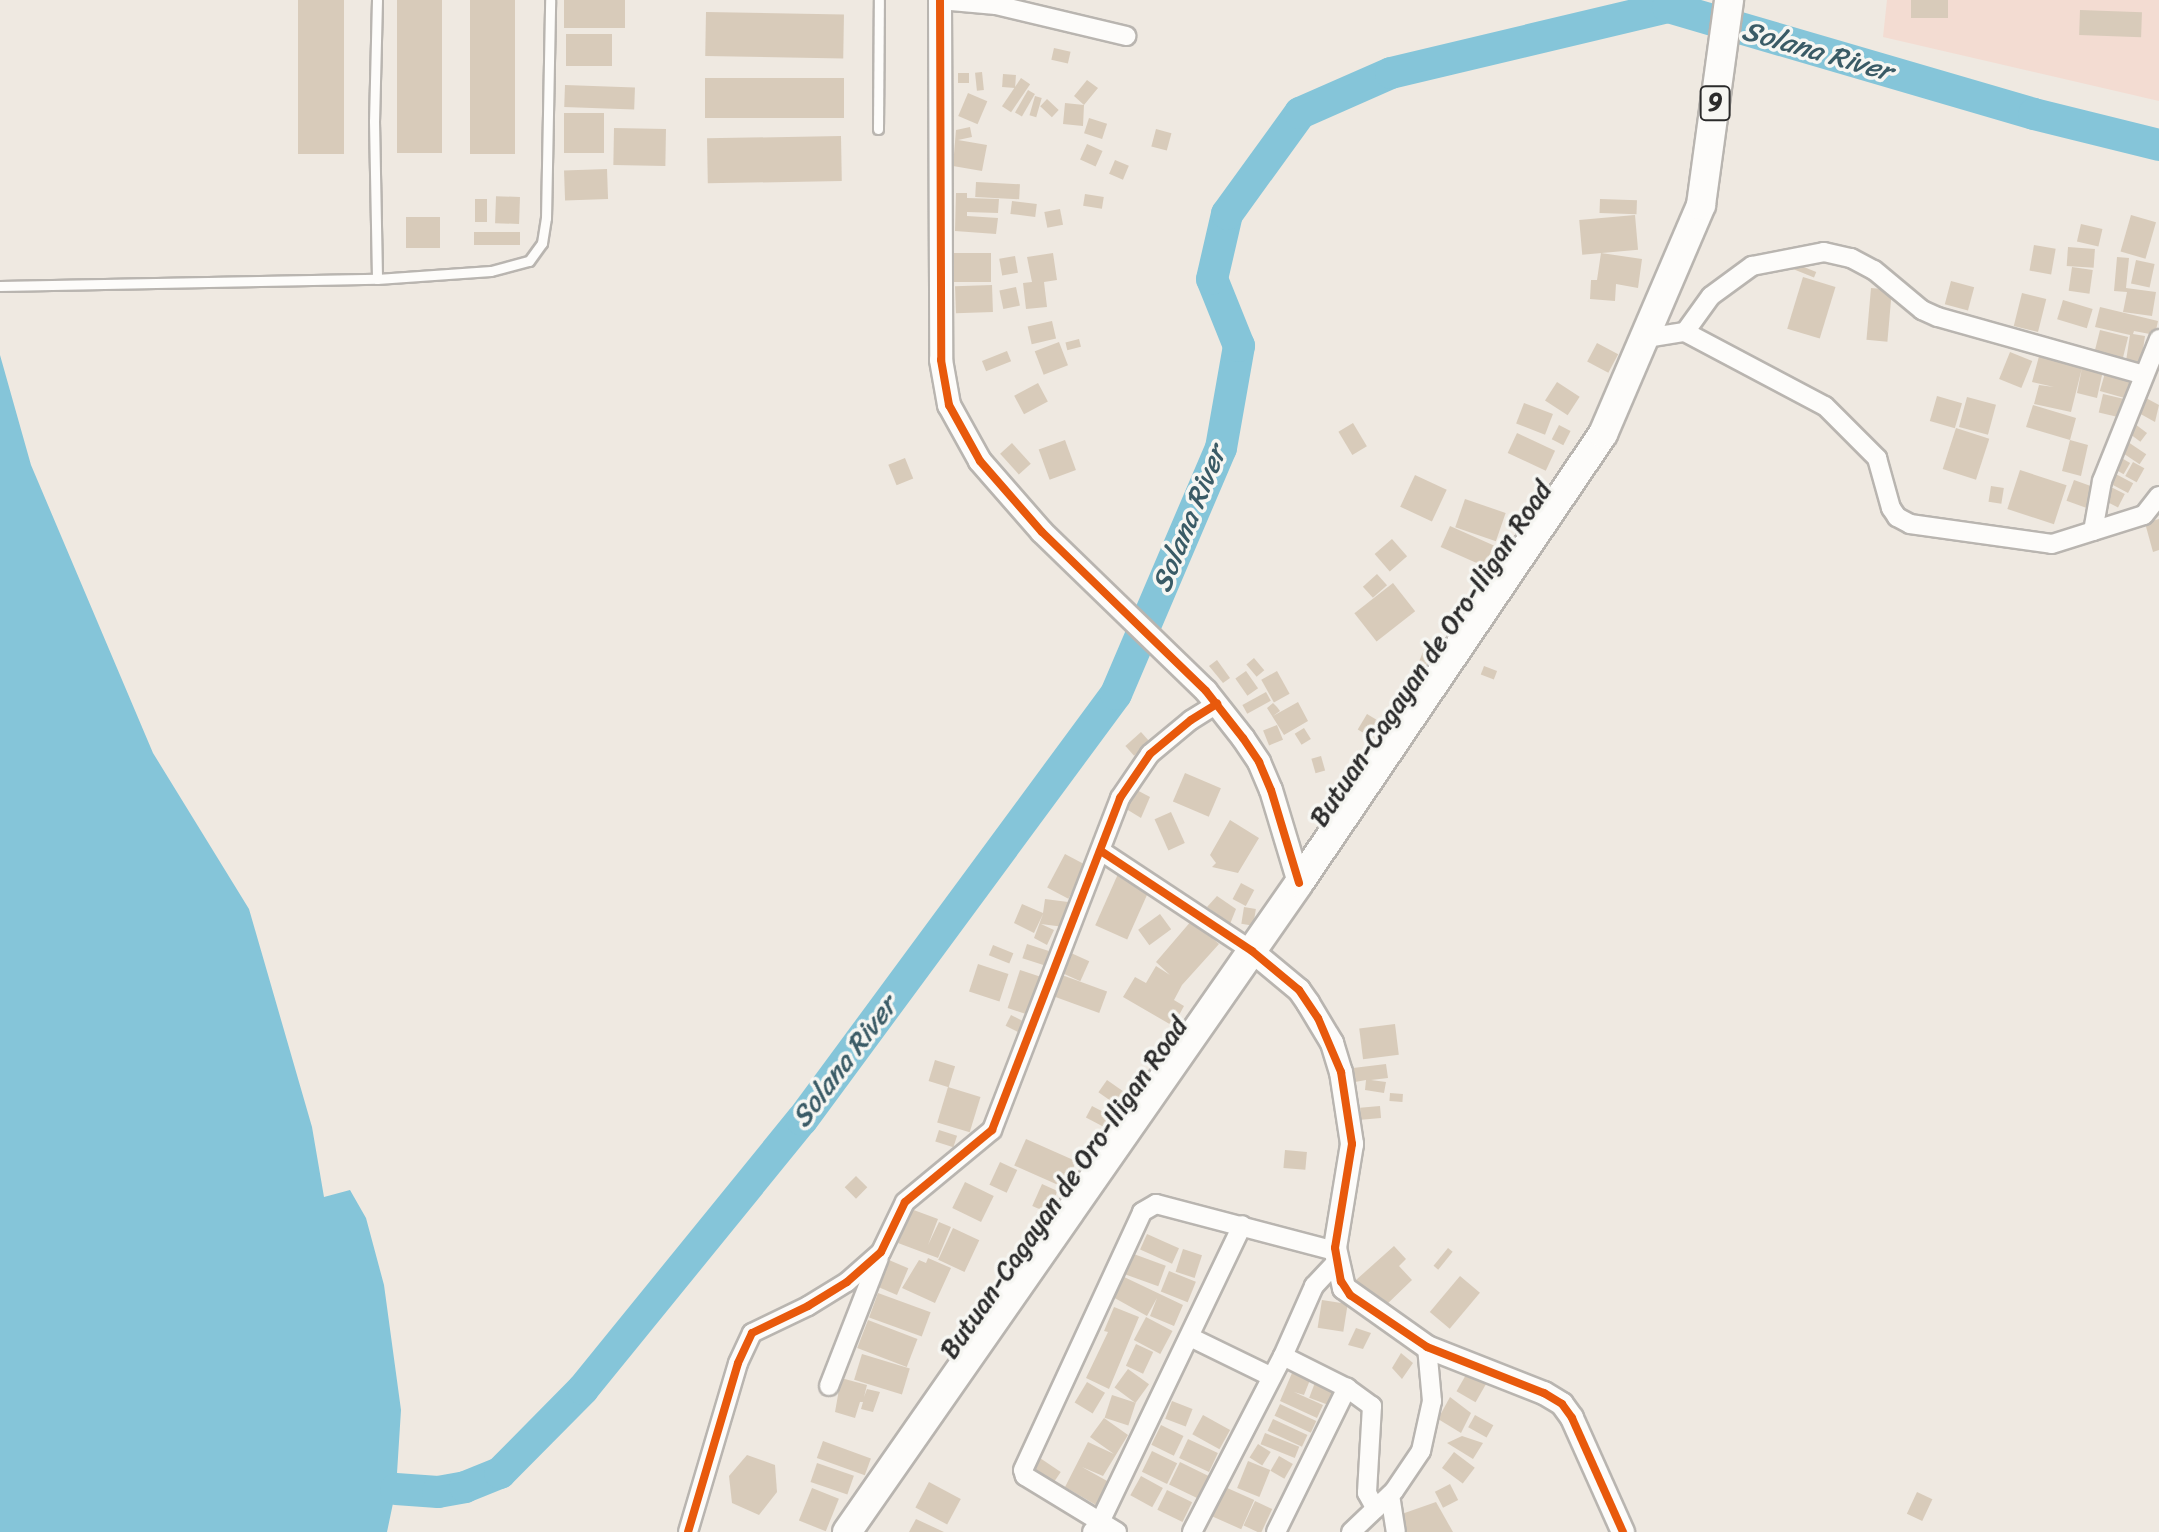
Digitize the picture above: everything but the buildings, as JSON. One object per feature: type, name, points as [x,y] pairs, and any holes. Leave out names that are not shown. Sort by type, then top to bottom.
[{"type":"highway","name":"Butuan-Cagayan de Oro-Iligan Road","points":[[847,1532],[974,1354],[1299,883],[1559,504],[1603,434],[1701,205],[1729,0]]},
{"type":"street","points":[[1126,36],[996,5],[940,0],[941,360],[949,405],[980,461],[1042,532],[1211,698],[1259,762],[1283,825],[1299,883]]},
{"type":"street","points":[[1685,332],[1711,296],[1752,266],[1824,252],[1851,258],[1874,270],[1922,310],[1938,317],[2144,375]]},
{"type":"street","points":[[1646,338],[1685,332],[1825,406],[1877,458],[1891,508],[1897,517],[1910,524],[2052,544],[2144,515],[2159,496]]},
{"type":"street","points":[[2093,531],[2102,481],[2159,339]]},
{"type":"street","points":[[829,1386],[881,1252],[905,1202],[992,1130],[1120,798],[1150,754],[1211,698]]},
{"type":"street","points":[[1101,851],[1252,951],[1299,990],[1332,1043],[1341,1072],[1352,1144],[1335,1257],[1314,1286],[1283,1356],[1192,1532]]},
{"type":"street","points":[[1117,1532],[1096,1527],[1025,1476],[1023,1470],[1142,1212],[1156,1204],[1242,1225],[1335,1257],[1350,1295],[1427,1347],[1544,1393],[1562,1404],[1623,1532]]},
{"type":"street","points":[[1096,1527],[1242,1225]]},
{"type":"street","points":[[688,1532],[738,1363],[752,1333],[808,1306],[847,1282],[881,1252]]},
{"type":"street","points":[[1190,1337],[1272,1377]]},
{"type":"street","points":[[1351,1532],[1390,1495],[1415,1463],[1431,1419],[1427,1347]]},
{"type":"street","points":[[1283,1356],[1347,1388],[1368,1401],[1373,1409],[1367,1493],[1376,1509]]},
{"type":"street","points":[[1276,1532],[1347,1388]]},
{"type":"street","points":[[1390,1495],[1396,1532]]},
{"type":"lane","points":[[377,0],[374,121],[377,279]]},
{"type":"lane","points":[[0,286],[377,279],[491,271],[519,265],[536,254],[546,218],[550,0]]},
{"type":"lane","points":[[878,129],[879,0]]},
{"type":"shaded area","points":[[1887,0],[2159,0],[2159,101],[1883,37]]},
{"type":"water","points":[[0,355],[31,465],[153,753],[249,909],[312,1127],[324,1197],[350,1190],[366,1218],[384,1285],[401,1410],[396,1489],[387,1532],[0,1532]]},
{"type":"waterway","name":"Solana River","points":[[396,1489],[438,1492],[465,1487],[500,1473],[583,1389],[802,1120],[1116,694],[1221,448],[1239,346],[1212,279],[1227,214],[1300,113],[1391,73],[1668,7],[2034,114],[2159,145]]},
{"type":"cycle path","points":[[940,0],[941,360],[949,405],[980,461],[1042,532],[1206,691],[1243,738],[1259,762],[1271,790],[1299,883]]},
{"type":"cycle path","points":[[688,1532],[738,1363],[752,1333],[808,1306],[847,1282],[881,1252],[905,1202],[992,1130],[1120,798],[1150,754],[1191,720],[1217,704]]},
{"type":"cycle path","points":[[1101,851],[1252,951],[1299,990],[1318,1018],[1341,1072],[1352,1144],[1335,1248],[1341,1281],[1350,1295],[1427,1347],[1544,1393],[1562,1404],[1572,1418],[1623,1532]]}]
